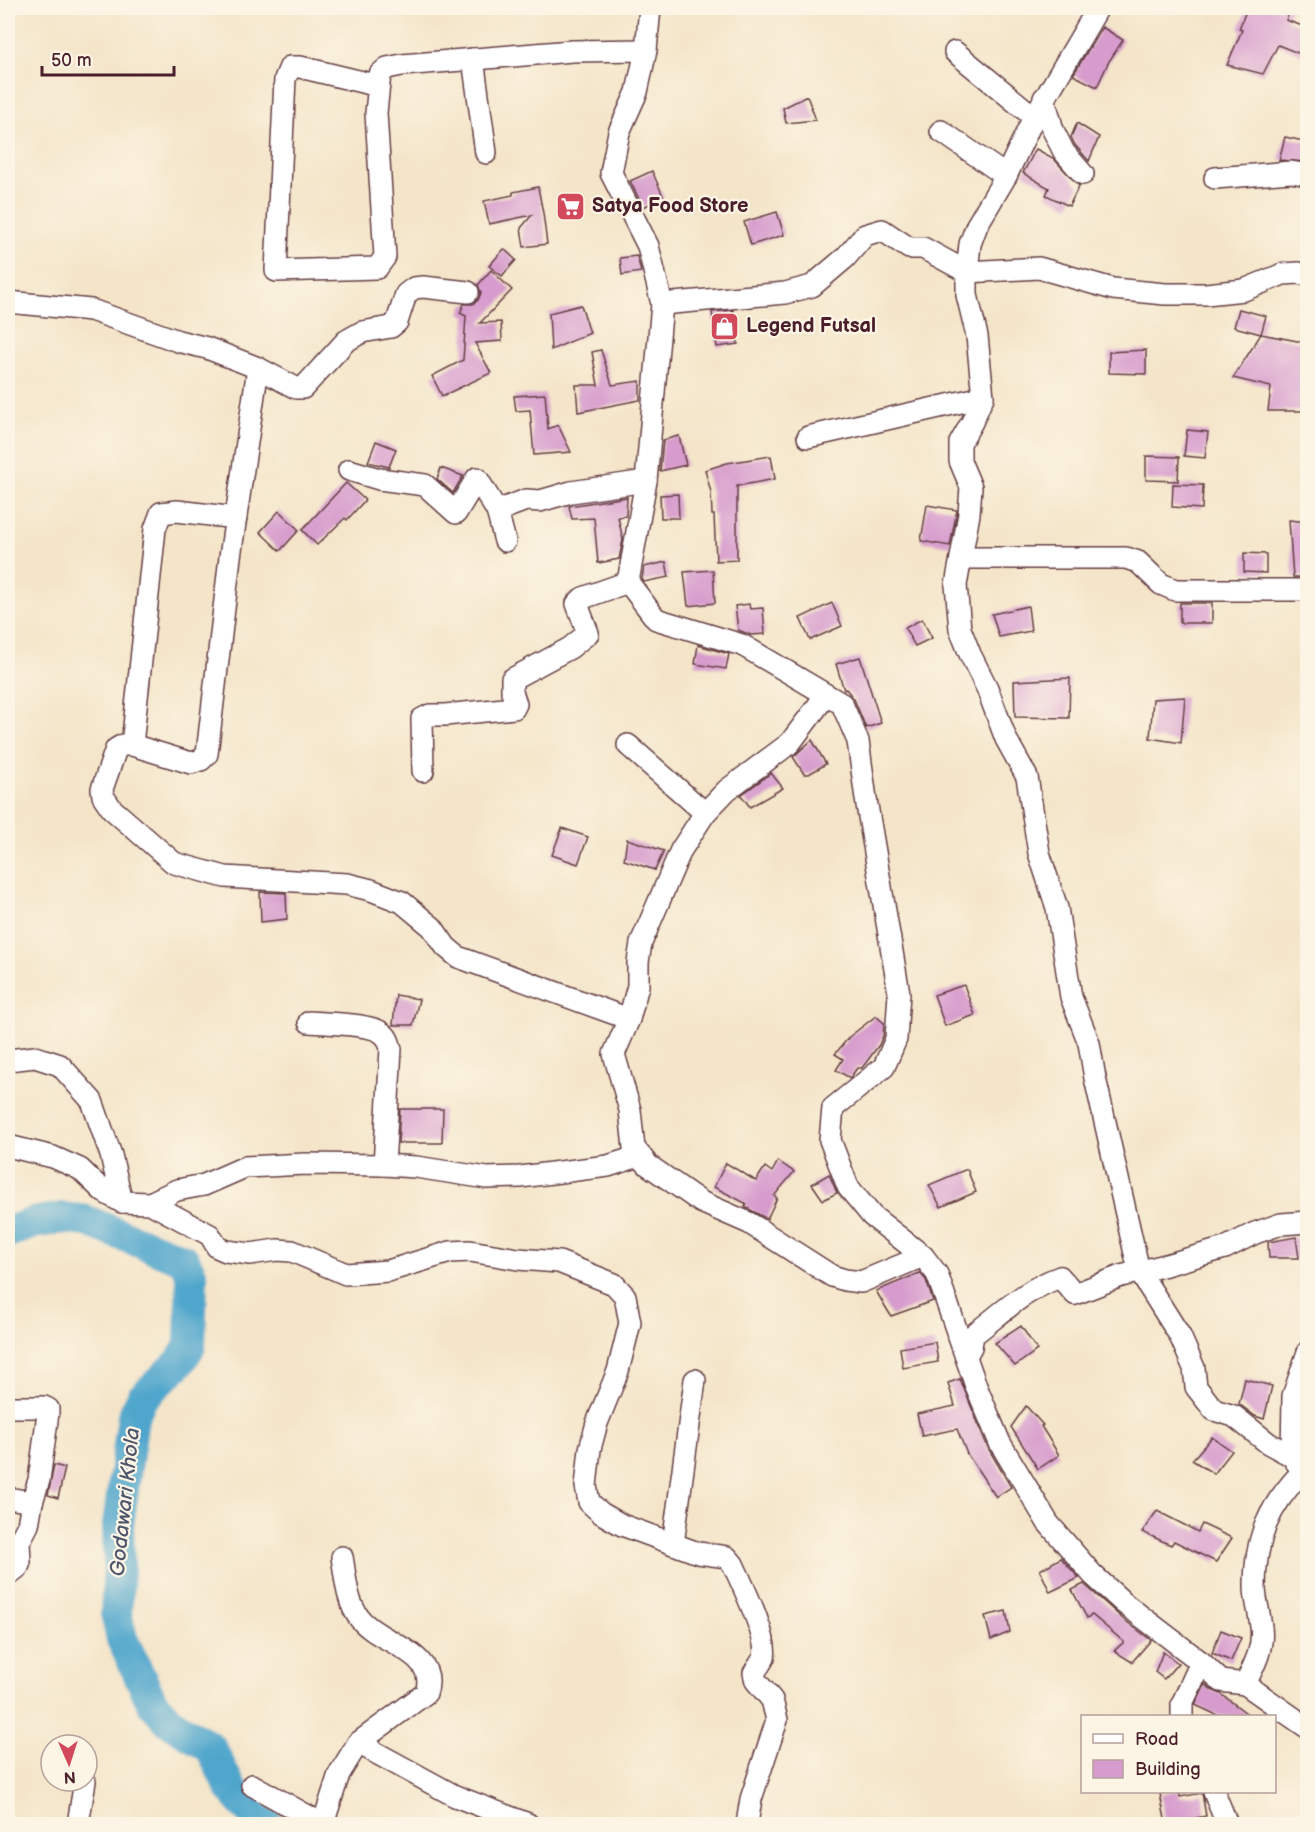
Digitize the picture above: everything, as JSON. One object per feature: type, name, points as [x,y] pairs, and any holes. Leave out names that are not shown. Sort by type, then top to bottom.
[{"type":"street","points":[[650,8],[646,50],[637,92],[619,132],[611,173],[648,246],[662,304],[646,482],[628,582],[656,619],[742,645],[842,704],[858,741],[899,993],[896,1039],[884,1067],[833,1108],[830,1140],[848,1187],[872,1216],[923,1256],[937,1274],[976,1386],[1000,1443],[1048,1523],[1093,1575],[1125,1604],[1201,1662],[1221,1681],[1245,1684],[1308,1728]]},
{"type":"street","points":[[1098,8],[1039,107],[1006,176],[977,225],[970,244],[967,295],[977,336],[983,398],[960,443],[960,461],[971,487],[969,514],[956,585],[960,629],[987,688],[1006,739],[1027,777],[1039,853],[1057,908],[1071,997],[1089,1042],[1095,1078],[1139,1271],[1180,1336],[1194,1368],[1196,1388],[1214,1410],[1234,1416],[1301,1469]]},
{"type":"street","points":[[379,86],[300,67],[290,67],[285,79],[276,271],[377,268],[385,257],[376,113],[379,86],[380,74],[387,68],[572,51],[646,50]]},
{"type":"street","points":[[955,52],[1039,107],[1064,152],[1083,174]]},
{"type":"street","points":[[472,59],[486,153]]},
{"type":"street","points":[[941,131],[1006,176]]},
{"type":"street","points":[[1215,178],[1291,172],[1308,175]]},
{"type":"street","points":[[662,304],[785,293],[812,286],[845,258],[865,235],[882,230],[909,248],[923,248],[967,272],[1040,268],[1113,289],[1165,294],[1206,294],[1244,290],[1283,274],[1308,275]]},
{"type":"street","points":[[8,302],[90,310],[178,341],[207,348],[258,368],[296,388],[303,388],[346,341],[362,332],[391,327],[397,322],[406,294],[414,288],[468,292]]},
{"type":"street","points":[[258,368],[236,518],[207,754],[201,760],[190,762],[132,745],[123,745],[116,749],[102,789],[103,796],[112,809],[174,863],[225,878],[347,884],[371,890],[402,902],[432,927],[446,947],[458,957],[629,1019]]},
{"type":"street","points":[[808,437],[983,398]]},
{"type":"street","points":[[349,470],[379,479],[425,485],[456,513],[477,478],[497,511],[505,541]]},
{"type":"street","points":[[497,511],[526,500],[540,501],[571,492],[646,482]]},
{"type":"street","points":[[132,745],[155,529],[161,513],[177,511],[236,518]]},
{"type":"street","points":[[961,558],[1126,558],[1138,562],[1161,584],[1175,590],[1308,590]]},
{"type":"street","points":[[423,771],[422,719],[430,715],[514,708],[516,704],[512,692],[512,679],[570,648],[588,633],[577,604],[583,598],[628,582]]},
{"type":"street","points":[[826,695],[790,743],[727,790],[705,813],[681,850],[641,944],[638,986],[629,1019],[614,1054],[630,1110],[634,1148],[648,1165],[701,1202],[749,1223],[832,1276],[845,1280],[861,1282],[923,1256]]},
{"type":"street","points":[[628,745],[705,813]]},
{"type":"street","points":[[309,1022],[370,1028],[380,1031],[389,1039],[391,1049],[384,1165]]},
{"type":"street","points":[[8,1060],[35,1057],[60,1065],[92,1101],[111,1155],[122,1202]]},
{"type":"street","points":[[8,1146],[53,1157],[80,1169],[104,1192],[122,1202],[150,1203],[210,1235],[217,1247],[226,1251],[250,1254],[277,1250],[292,1251],[346,1274],[388,1271],[450,1252],[470,1251],[559,1262],[614,1284],[625,1296],[630,1323],[618,1371],[597,1423],[590,1449],[587,1496],[589,1502],[601,1513],[622,1525],[698,1553],[728,1557],[733,1564],[754,1612],[764,1644],[764,1656],[754,1673],[756,1681],[772,1700],[777,1720],[751,1799],[747,1824]]},
{"type":"street","points":[[150,1203],[177,1190],[204,1185],[245,1167],[305,1164],[384,1165],[416,1167],[487,1178],[608,1166],[639,1156]]},
{"type":"street","points":[[966,1356],[971,1347],[973,1335],[1029,1290],[1044,1283],[1060,1277],[1075,1294],[1139,1271],[1167,1266],[1225,1248],[1255,1233],[1281,1224],[1308,1222]]},
{"type":"street","points":[[1245,1684],[1259,1656],[1262,1631],[1255,1589],[1257,1556],[1269,1514],[1301,1469],[1293,1396],[1308,1352]]},
{"type":"street","points":[[673,1544],[695,1380]]},
{"type":"street","points":[[8,1407],[48,1409],[39,1480],[28,1525],[19,1542],[20,1562],[18,1567],[8,1575]]},
{"type":"street","points":[[8,1498],[32,1502]]},
{"type":"street","points":[[252,1785],[322,1824],[339,1774],[358,1743],[426,1693],[429,1682],[427,1669],[416,1656],[375,1633],[361,1620],[349,1601],[342,1557]]},
{"type":"street","points":[[1182,1715],[1182,1704],[1201,1662]]},
{"type":"street","points":[[358,1743],[455,1796],[528,1824]]},
{"type":"street","points":[[78,1824],[83,1793]]},
{"type":"street","points":[[1215,1793],[1227,1824]]},
{"type":"building","points":[[1247,8],[1291,8],[1286,20],[1308,28],[1308,57],[1278,45],[1263,74],[1227,65],[1242,30],[1239,29]]},
{"type":"building","points":[[1102,27],[1123,40],[1108,63],[1097,87],[1073,75]]},
{"type":"building","points":[[807,96],[816,120],[786,123],[783,108]]},
{"type":"building","points":[[1077,123],[1099,137],[1089,161],[1071,137]]},
{"type":"building","points":[[1285,137],[1308,142],[1308,162],[1279,160]]},
{"type":"building","points":[[1036,149],[1053,158],[1079,186],[1069,206],[1046,195],[1049,188],[1023,173]]},
{"type":"building","points":[[652,171],[664,198],[643,207],[630,181]]},
{"type":"building","points":[[538,187],[547,244],[524,247],[521,228],[532,215],[489,224],[484,201]]},
{"type":"building","points":[[777,212],[784,235],[751,245],[744,222]]},
{"type":"building","points":[[504,249],[516,260],[502,276],[489,266]]},
{"type":"building","points":[[637,256],[641,272],[622,275],[620,258]]},
{"type":"building","points":[[491,270],[512,290],[480,323],[501,322],[502,341],[475,343],[491,373],[442,396],[432,376],[463,360],[466,316],[460,313],[464,304],[473,304],[478,300],[481,293],[478,285]]},
{"type":"building","points":[[581,305],[590,333],[551,350],[549,313]]},
{"type":"building","points":[[1239,309],[1266,316],[1261,334],[1234,327]]},
{"type":"building","name":"Legend Futsal","points":[[733,310],[738,344],[717,347],[712,312]]},
{"type":"building","points":[[1261,334],[1308,343],[1308,411],[1268,411],[1271,387],[1233,378]]},
{"type":"building","points":[[601,350],[612,385],[640,381],[640,400],[578,412],[576,385],[598,385],[592,352]]},
{"type":"building","points":[[1146,350],[1146,374],[1109,373],[1109,352]]},
{"type":"building","points":[[545,394],[548,429],[558,425],[571,452],[534,455],[530,410],[516,411],[514,396]]},
{"type":"building","points":[[1187,430],[1208,432],[1205,458],[1184,456]]},
{"type":"building","points":[[679,436],[686,465],[660,471],[663,440]]},
{"type":"building","points":[[376,441],[396,449],[389,467],[368,462]]},
{"type":"building","points":[[771,456],[775,479],[737,486],[737,560],[716,561],[714,515],[712,515],[711,492],[705,470],[727,463]]},
{"type":"building","points":[[1146,456],[1179,457],[1178,481],[1146,480]]},
{"type":"building","points":[[441,468],[463,476],[453,493],[437,479]]},
{"type":"building","points":[[346,483],[365,500],[347,520],[345,518],[317,545],[302,530]]},
{"type":"building","points":[[1173,484],[1203,485],[1202,509],[1172,507]]},
{"type":"building","points":[[678,494],[679,518],[661,518],[660,495]]},
{"type":"building","points":[[627,497],[626,516],[618,517],[623,540],[619,559],[598,563],[594,518],[572,519],[569,506]]},
{"type":"building","points":[[927,505],[957,510],[950,546],[921,541]]},
{"type":"building","points":[[279,511],[299,530],[280,551],[260,532]]},
{"type":"building","points":[[1289,520],[1308,522],[1308,577],[1293,577]]},
{"type":"building","points":[[1244,553],[1266,554],[1266,573],[1244,572]]},
{"type":"building","points":[[666,562],[669,577],[644,582],[642,579],[644,567]]},
{"type":"building","points":[[713,570],[715,603],[688,606],[684,572]]},
{"type":"building","points":[[832,603],[842,626],[810,640],[800,618]]},
{"type":"building","points":[[1180,603],[1212,603],[1212,623],[1180,623]]},
{"type":"building","points":[[749,604],[750,609],[763,608],[765,634],[751,635],[738,630],[735,606]]},
{"type":"building","points":[[1028,606],[1031,631],[999,637],[992,614]]},
{"type":"building","points":[[922,619],[932,638],[915,646],[905,628]]},
{"type":"building","points":[[698,645],[729,654],[726,669],[695,664]]},
{"type":"building","points":[[860,657],[881,723],[866,728],[854,699],[846,689],[844,690],[836,664]]},
{"type":"building","points":[[1070,678],[1069,718],[1015,717],[1014,681]]},
{"type":"building","points":[[1185,697],[1181,743],[1150,738],[1153,699]]},
{"type":"building","points":[[812,740],[826,764],[809,774],[804,774],[793,757]]},
{"type":"building","points":[[771,773],[783,788],[750,807],[741,795]]},
{"type":"building","points":[[562,828],[588,837],[578,864],[552,855]]},
{"type":"building","points":[[627,839],[664,851],[655,870],[624,860]]},
{"type":"building","points":[[260,892],[286,893],[287,919],[261,922]]},
{"type":"building","points":[[964,985],[975,1015],[945,1026],[934,995]]},
{"type":"building","points":[[396,995],[419,999],[413,1025],[393,1025]]},
{"type":"building","points":[[876,1016],[884,1023],[883,1036],[862,1068],[857,1068],[850,1078],[836,1070],[843,1059],[835,1054],[849,1037]]},
{"type":"building","points":[[400,1109],[443,1109],[442,1143],[398,1143]]},
{"type":"building","points":[[778,1161],[794,1172],[774,1196],[777,1198],[767,1219],[745,1207],[747,1204],[714,1187],[726,1163],[756,1181],[765,1167],[772,1172]]},
{"type":"building","points":[[967,1169],[976,1192],[941,1207],[929,1185]]},
{"type":"building","points":[[829,1174],[837,1193],[823,1200],[812,1184]]},
{"type":"building","points":[[1296,1237],[1299,1258],[1269,1258],[1268,1242]]},
{"type":"building","points":[[920,1273],[926,1280],[933,1301],[891,1316],[876,1291]]},
{"type":"building","points":[[1021,1326],[1037,1350],[1015,1366],[995,1343]]},
{"type":"building","points":[[935,1342],[938,1362],[903,1368],[900,1348]]},
{"type":"building","points":[[960,1379],[988,1448],[1011,1487],[996,1497],[967,1454],[957,1429],[922,1436],[917,1414],[955,1406],[948,1383]]},
{"type":"building","points":[[1245,1379],[1272,1386],[1264,1419],[1255,1416],[1239,1404]]},
{"type":"building","points":[[1026,1406],[1043,1425],[1041,1426],[1059,1455],[1038,1469],[1011,1427]]},
{"type":"building","points":[[1212,1437],[1232,1451],[1214,1474],[1192,1460]]},
{"type":"building","points":[[54,1465],[65,1468],[58,1498],[48,1495]]},
{"type":"building","points":[[1157,1511],[1198,1532],[1202,1524],[1232,1538],[1216,1562],[1174,1541],[1171,1545],[1142,1532]]},
{"type":"building","points":[[1061,1558],[1079,1578],[1050,1592],[1040,1570]]},
{"type":"building","points":[[1084,1584],[1123,1619],[1151,1640],[1132,1662],[1114,1651],[1124,1642],[1092,1615],[1087,1618],[1072,1590]]},
{"type":"building","points":[[1006,1611],[1010,1632],[991,1640],[985,1616]]},
{"type":"building","points":[[1221,1630],[1241,1638],[1231,1661],[1212,1653]]},
{"type":"building","points":[[1163,1652],[1178,1663],[1164,1679],[1155,1672]]},
{"type":"building","points":[[1205,1684],[1249,1715],[1217,1715],[1195,1705]]},
{"type":"building","points":[[1179,1793],[1180,1797],[1202,1793],[1206,1816],[1166,1824],[1160,1794]]},
{"type":"waterway","name":"Godawari Khola","points":[[8,1232],[33,1223],[62,1218],[87,1221],[184,1260],[192,1276],[190,1346],[180,1362],[142,1398],[133,1417],[118,1525],[119,1569],[116,1613],[122,1639],[152,1702],[169,1721],[211,1748],[230,1787],[255,1817],[267,1824]]},
{"type":"place","name":"Satya Food Store","points":[[571,206]]},
{"type":"place","name":"Legend Futsal","points":[[725,326]]}]
